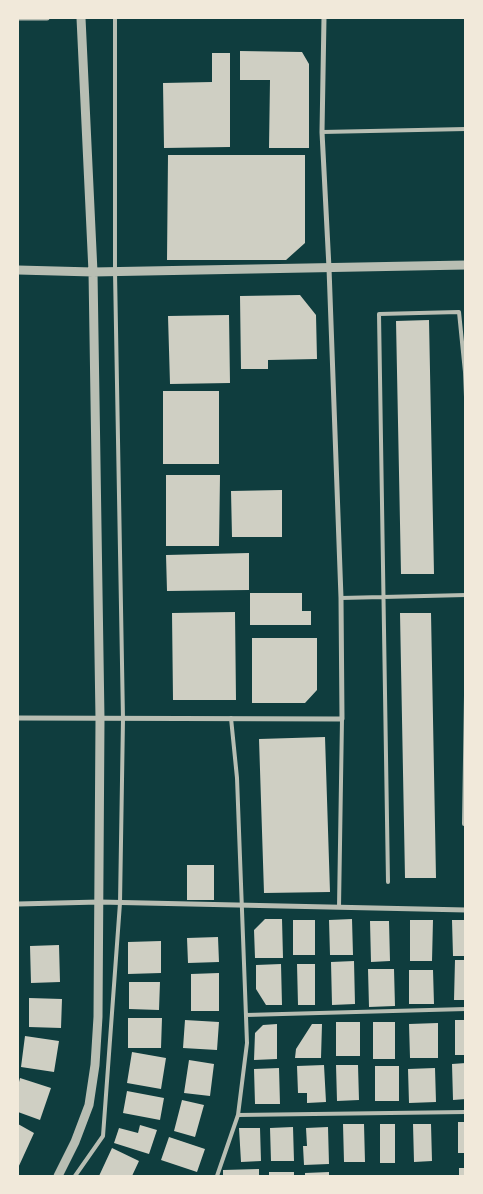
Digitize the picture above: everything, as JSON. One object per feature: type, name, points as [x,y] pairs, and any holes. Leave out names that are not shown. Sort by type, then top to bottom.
[{"type":"street","points":[[18,18],[47,18]]},
{"type":"street","points":[[58,1176],[75,1142],[89,1105],[95,1065],[98,1017],[100,719],[93,272],[81,18]]},
{"type":"street","points":[[18,718],[342,719],[341,598],[322,132],[324,18]]},
{"type":"street","points":[[18,270],[115,272],[466,266]]},
{"type":"street","points":[[18,904],[99,902],[466,910]]},
{"type":"lane","points":[[75,1176],[103,1136],[120,903],[123,719],[115,272],[115,18]]},
{"type":"lane","points":[[322,132],[466,129]]},
{"type":"lane","points":[[388,882],[379,314],[459,312],[466,397]]},
{"type":"lane","points":[[341,598],[466,595]]},
{"type":"lane","points":[[466,695],[464,824],[466,824]]},
{"type":"lane","points":[[218,1176],[238,1115],[247,1043],[237,778],[231,718]]},
{"type":"lane","points":[[339,907],[342,719]]},
{"type":"lane","points":[[246,1015],[466,1009]]},
{"type":"lane","points":[[238,1115],[466,1112]]},
{"type":"building","points":[[240,51],[302,52],[309,64],[309,148],[269,148],[270,80],[240,80]]},
{"type":"building","points":[[212,53],[230,53],[230,147],[164,148],[163,83],[212,82]]},
{"type":"building","points":[[168,155],[305,155],[305,243],[286,260],[167,260]]},
{"type":"building","points":[[300,295],[316,315],[317,359],[268,360],[268,369],[241,369],[240,296]]},
{"type":"building","points":[[229,315],[230,383],[170,384],[168,316]]},
{"type":"building","points":[[429,320],[434,574],[401,574],[396,321]]},
{"type":"building","points":[[163,391],[219,391],[219,464],[163,464]]},
{"type":"building","points":[[166,475],[220,475],[219,546],[166,546]]},
{"type":"building","points":[[282,490],[282,537],[232,537],[231,491]]},
{"type":"building","points":[[249,553],[249,590],[167,591],[166,555]]},
{"type":"building","points":[[250,593],[302,593],[302,611],[311,611],[311,625],[250,625]]},
{"type":"building","points":[[235,612],[236,700],[173,700],[172,613]]},
{"type":"building","points":[[400,613],[431,613],[436,878],[405,878]]},
{"type":"building","points":[[252,638],[317,638],[317,690],[305,703],[252,703]]},
{"type":"building","points":[[325,737],[330,892],[264,893],[259,739]]},
{"type":"building","points":[[187,865],[214,865],[214,900],[187,900]]},
{"type":"building","points":[[265,919],[282,919],[283,958],[255,958],[254,930]]},
{"type":"building","points":[[352,919],[353,955],[330,955],[329,920]]},
{"type":"building","points":[[293,920],[315,920],[315,955],[293,955]]},
{"type":"building","points":[[410,920],[433,920],[432,961],[410,961]]},
{"type":"building","points":[[452,920],[466,920],[466,956],[453,956]]},
{"type":"building","points":[[370,921],[389,921],[390,961],[371,962]]},
{"type":"building","points":[[218,937],[219,962],[188,963],[187,938]]},
{"type":"building","points":[[161,941],[161,973],[128,974],[128,942]]},
{"type":"building","points":[[59,945],[60,982],[31,983],[30,946]]},
{"type":"building","points":[[455,960],[466,960],[466,1000],[454,1000]]},
{"type":"building","points":[[354,961],[355,1004],[332,1005],[331,962]]},
{"type":"building","points":[[281,964],[282,1005],[266,1005],[256,989],[256,965]]},
{"type":"building","points":[[297,964],[315,964],[315,1005],[298,1005]]},
{"type":"building","points":[[368,969],[394,969],[395,1006],[369,1007]]},
{"type":"building","points":[[409,970],[433,970],[434,1004],[409,1004]]},
{"type":"building","points":[[219,973],[219,1011],[191,1011],[191,974]]},
{"type":"building","points":[[129,982],[160,982],[159,1010],[129,1009]]},
{"type":"building","points":[[29,998],[62,999],[61,1028],[29,1027]]},
{"type":"building","points":[[128,1018],[162,1018],[161,1048],[128,1048]]},
{"type":"building","points":[[185,1020],[219,1022],[217,1050],[183,1048]]},
{"type":"building","points":[[455,1020],[466,1020],[466,1055],[455,1055]]},
{"type":"building","points":[[336,1022],[360,1022],[360,1056],[336,1056]]},
{"type":"building","points":[[373,1022],[395,1022],[395,1059],[373,1059]]},
{"type":"building","points":[[438,1023],[438,1058],[410,1058],[409,1024]]},
{"type":"building","points":[[277,1024],[277,1059],[254,1060],[255,1033],[263,1025]]},
{"type":"building","points":[[312,1024],[322,1024],[321,1058],[295,1058],[296,1049]]},
{"type":"building","points":[[25,1036],[59,1041],[54,1072],[21,1067]]},
{"type":"building","points":[[132,1052],[166,1058],[161,1089],[127,1083]]},
{"type":"building","points":[[189,1060],[214,1064],[210,1096],[184,1093]]},
{"type":"building","points":[[466,1063],[466,1099],[453,1100],[452,1064]]},
{"type":"building","points":[[324,1065],[326,1102],[307,1103],[307,1093],[298,1093],[297,1066]]},
{"type":"building","points":[[336,1065],[358,1065],[359,1100],[337,1101]]},
{"type":"building","points":[[375,1066],[399,1066],[399,1101],[375,1101]]},
{"type":"building","points":[[279,1068],[280,1104],[255,1104],[254,1069]]},
{"type":"building","points":[[435,1068],[436,1102],[409,1103],[408,1069]]},
{"type":"building","points":[[20,1078],[51,1088],[40,1120],[18,1112],[18,1086]]},
{"type":"building","points":[[127,1091],[164,1098],[160,1120],[123,1113]]},
{"type":"building","points":[[182,1100],[204,1105],[195,1137],[174,1131]]},
{"type":"building","points":[[458,1122],[466,1122],[466,1153],[458,1153]]},
{"type":"building","points":[[18,1124],[34,1133],[18,1168]]},
{"type":"building","points":[[343,1124],[364,1124],[365,1162],[344,1162]]},
{"type":"building","points":[[380,1124],[395,1124],[395,1163],[380,1163]]},
{"type":"building","points":[[413,1124],[431,1124],[432,1161],[414,1162]]},
{"type":"building","points":[[140,1125],[157,1130],[149,1154],[114,1143],[119,1128],[138,1133]]},
{"type":"building","points":[[293,1127],[294,1161],[271,1161],[270,1128]]},
{"type":"building","points":[[328,1127],[329,1164],[304,1165],[303,1146],[307,1146],[306,1128]]},
{"type":"building","points":[[239,1128],[260,1128],[261,1161],[241,1162]]},
{"type":"building","points":[[169,1137],[205,1149],[197,1172],[161,1160]]},
{"type":"building","points":[[112,1148],[139,1161],[132,1176],[99,1176]]},
{"type":"building","points":[[459,1168],[466,1168],[466,1176],[459,1176]]},
{"type":"building","points":[[259,1169],[259,1176],[223,1176],[223,1170]]},
{"type":"building","points":[[269,1172],[294,1172],[294,1176],[269,1176]]},
{"type":"building","points":[[329,1172],[329,1176],[305,1176],[305,1173]]}]
